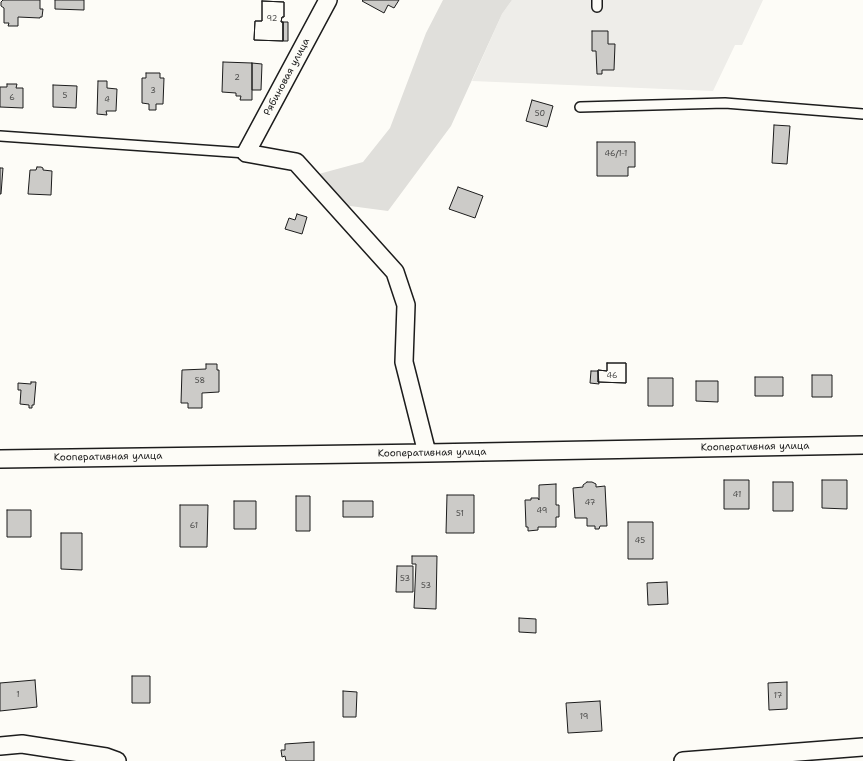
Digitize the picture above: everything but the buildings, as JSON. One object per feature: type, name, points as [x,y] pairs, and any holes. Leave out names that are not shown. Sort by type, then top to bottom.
[{"type":"street","name":"Рябиновая улица","points":[[246,153],[328,0]]},
{"type":"street","points":[[246,153],[296,162],[395,272],[406,305],[404,362],[427,453]]},
{"type":"street","name":"Кооперативная улица","points":[[0,459],[863,445]]},
{"type":"street","points":[[0,746],[22,744],[106,757],[117,761]]},
{"type":"street","points":[[683,761],[863,747]]},
{"type":"lane","points":[[580,107],[725,103],[863,114]]},
{"type":"lane","points":[[0,136],[246,153]]},
{"type":"shaded area","points":[[443,0],[512,0],[502,14],[451,126],[388,211],[335,204],[315,175],[363,162],[390,128],[426,33]]},
{"type":"shaded area","points":[[512,0],[763,0],[742,45],[735,45],[713,91],[472,81],[502,14]]}]
